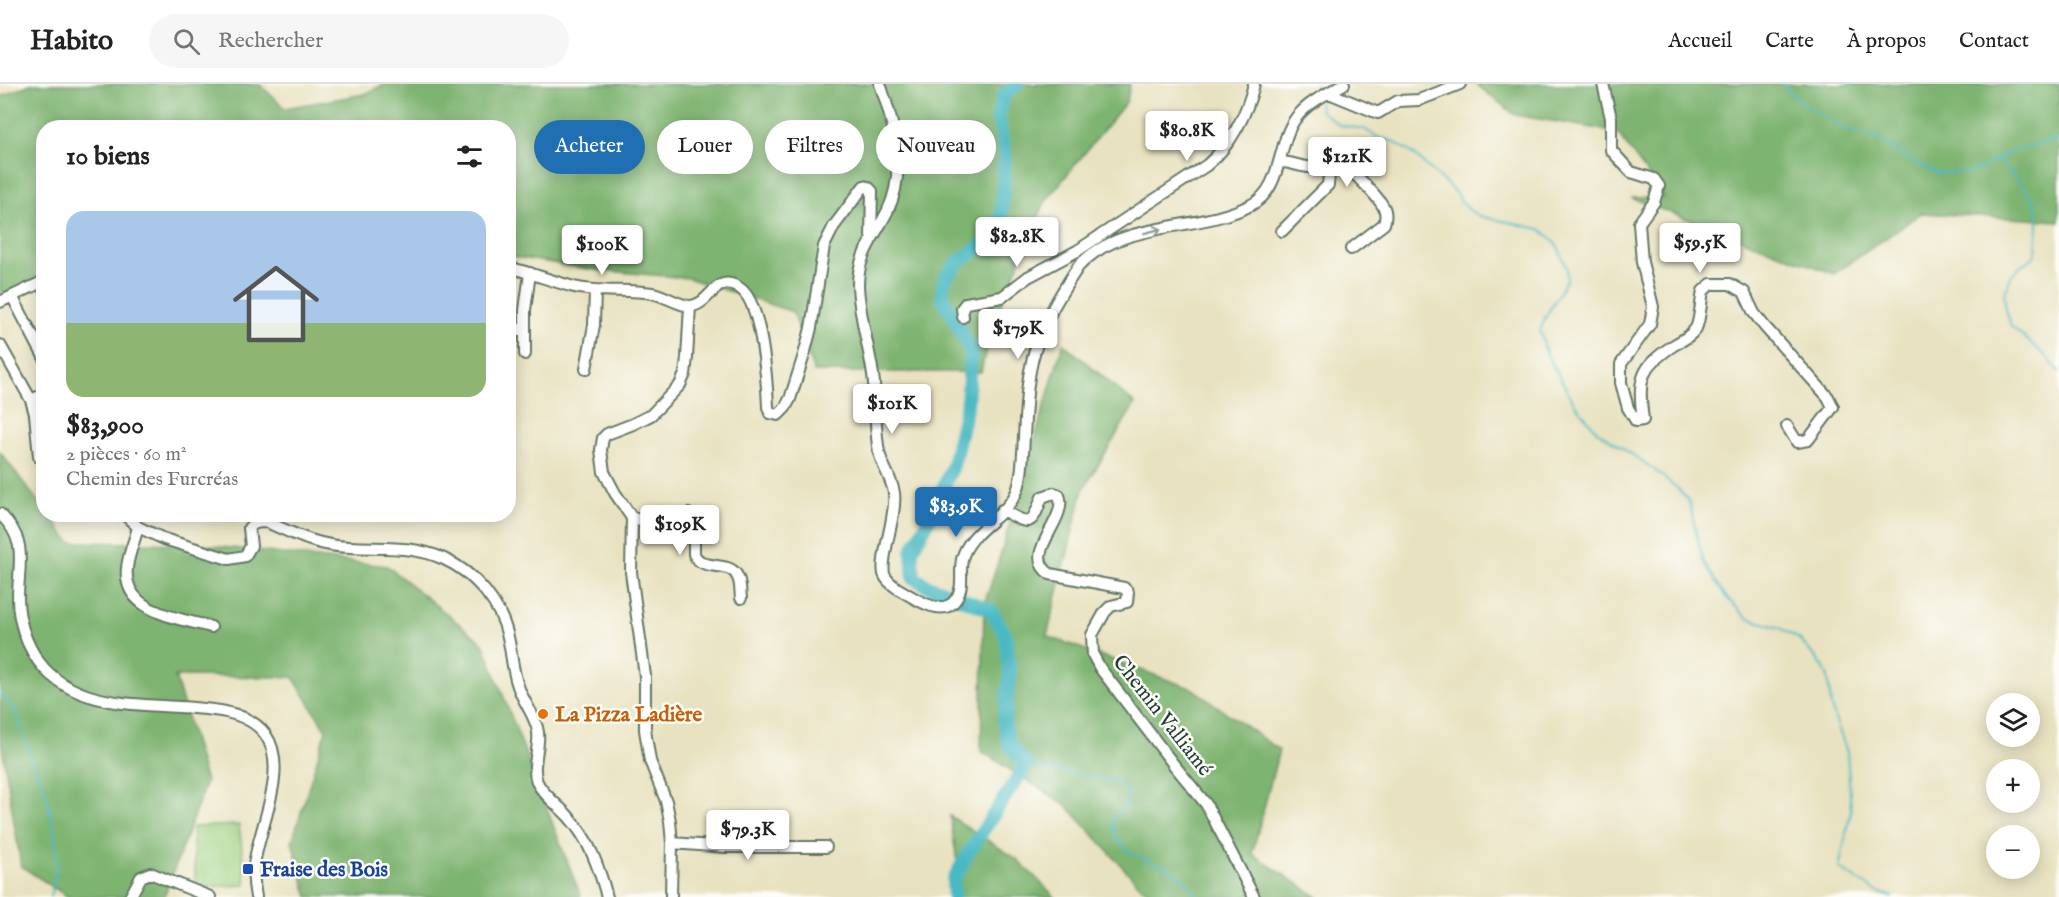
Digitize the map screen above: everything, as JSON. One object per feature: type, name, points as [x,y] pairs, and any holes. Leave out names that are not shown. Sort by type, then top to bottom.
[{"type":"street","points":[[880,84],[897,145],[897,177],[894,196],[888,211],[872,237],[859,271],[858,287],[873,376],[879,453],[894,493],[884,575],[891,585],[940,608],[956,601],[961,590],[963,554],[970,543],[1013,497],[1020,481],[1030,372],[1037,342],[1078,267],[1086,257],[1098,249],[1124,239],[1216,217],[1251,205],[1261,199],[1267,191],[1294,120],[1303,110],[1344,84]]},
{"type":"street","points":[[963,317],[962,308],[966,303],[1002,297],[1028,277],[1077,251],[1194,174],[1220,154],[1229,142],[1254,84]]},
{"type":"street","points":[[1320,99],[1378,113],[1398,101],[1423,99],[1460,84]]},
{"type":"street","points":[[1603,84],[1611,118],[1611,150],[1632,172],[1654,179],[1659,186],[1654,202],[1639,223],[1642,262],[1653,307],[1650,324],[1621,364],[1621,383],[1628,408],[1636,421],[1643,420],[1641,383],[1647,367],[1665,351],[1689,336],[1698,325],[1702,291],[1711,284],[1730,284],[1744,292],[1754,314],[1828,397],[1833,407],[1808,440],[1797,442],[1787,426]]},
{"type":"street","points":[[1279,162],[1309,167],[1324,165],[1332,161],[1338,162],[1351,171],[1384,207],[1386,219],[1384,224],[1351,249]]},
{"type":"street","points":[[1282,231],[1328,184],[1329,175],[1324,165]]},
{"type":"street","points":[[516,269],[574,287],[650,293],[690,306],[698,304],[720,285],[728,283],[742,289],[747,296],[763,344],[768,407],[770,413],[778,415],[790,399],[804,355],[811,327],[824,246],[834,226],[864,186],[872,191],[872,237]]},
{"type":"street","points":[[1110,228],[1111,236],[1124,239]]},
{"type":"street","points":[[1098,249],[1110,228]]},
{"type":"street","points":[[525,354],[527,288],[530,273]]},
{"type":"street","points":[[0,302],[36,285]]},
{"type":"street","points":[[586,369],[594,325],[595,290]]},
{"type":"street","points":[[12,296],[36,342]]},
{"type":"street","points":[[670,897],[672,843],[666,801],[650,761],[646,739],[645,676],[631,572],[632,519],[615,493],[604,471],[601,458],[602,442],[607,434],[651,415],[680,385],[685,374],[690,306]]},
{"type":"street","points":[[516,331],[525,327]]},
{"type":"street","points":[[0,345],[31,400],[36,425]]},
{"type":"street","points":[[31,400],[36,398]]},
{"type":"street","name":"Chemin Valliamé","points":[[1002,510],[1023,521],[1029,521],[1035,517],[1042,497],[1048,493],[1059,495],[1060,507],[1042,548],[1040,558],[1044,570],[1050,574],[1124,588],[1128,592],[1127,602],[1111,606],[1100,619],[1092,635],[1093,655],[1100,668],[1206,804],[1254,897]]},
{"type":"street","points":[[0,514],[11,524],[18,538],[21,554],[18,598],[20,620],[29,645],[40,663],[66,686],[85,695],[112,702],[229,713],[249,720],[265,733],[270,742],[275,765],[273,784],[254,864],[253,880],[256,897]]},
{"type":"street","points":[[632,519],[666,524],[688,514],[694,522],[696,559],[703,564],[727,568],[734,572],[738,578],[741,598]]},
{"type":"street","points":[[133,522],[138,527],[164,539],[229,559],[237,559],[248,552],[251,546],[248,533],[252,524],[267,522],[306,540],[348,547],[400,547],[423,551],[467,572],[485,590],[508,636],[513,670],[538,732],[534,761],[537,782],[583,836],[601,874],[607,897]]},
{"type":"street","points":[[138,527],[126,569],[133,595],[142,605],[154,611],[211,627]]},
{"type":"street","points":[[672,843],[725,847],[826,847]]},
{"type":"street","points":[[130,897],[141,877],[150,873],[210,897]]},
{"type":"green space","points":[[30,84],[259,84],[285,108],[365,94],[385,84],[1130,84],[1127,101],[1045,202],[990,331],[981,372],[814,372],[793,312],[688,278],[595,270],[516,257],[516,120],[36,120],[36,289],[0,293],[0,97]]},
{"type":"green space","points":[[1476,84],[2059,84],[2059,221],[1922,213],[1834,274],[1631,198],[1664,197],[1617,132],[1515,115]]},
{"type":"green space","points":[[1063,343],[1135,404],[1083,490],[1047,636],[1193,689],[1279,750],[1252,854],[1318,897],[1155,897],[1141,887],[1066,805],[981,751],[984,605]]},
{"type":"green space","points":[[0,452],[36,499],[36,522],[54,522],[70,542],[196,544],[387,566],[483,643],[581,897],[308,897],[292,842],[326,730],[293,677],[175,676],[206,782],[164,897],[68,897],[21,866],[0,735]]},
{"type":"green space","points":[[950,816],[1017,859],[1055,897],[955,897],[958,868]]},
{"type":"green space","points":[[239,825],[246,885],[196,887],[192,827]]},
{"type":"waterway","points":[[954,897],[953,881],[967,855],[1026,765],[1009,744],[1004,721],[1010,676],[1006,636],[991,610],[928,586],[914,578],[912,551],[934,510],[953,465],[967,404],[971,351],[942,296],[944,280],[957,263],[984,244],[1001,228],[1005,152],[998,117],[1004,95],[1017,84]]},
{"type":"waterway","points":[[1316,84],[1317,94]]},
{"type":"waterway","points":[[1783,84],[1802,103],[1844,129],[1878,139],[1913,162],[1938,173],[1972,172],[2012,151],[2059,139]]},
{"type":"waterway","points":[[1319,102],[1321,111],[1339,125],[1364,129],[1412,153],[1451,188],[1468,209],[1479,216],[1540,229],[1558,247],[1567,268],[1567,279],[1540,331],[1547,355],[1575,404],[1597,431],[1652,468],[1677,488],[1689,502],[1703,561],[1726,597],[1747,618],[1780,628],[1799,639],[1823,666],[1828,678],[1831,707],[1847,752],[1851,811],[1839,868],[1875,891],[1893,897]]},
{"type":"waterway","points":[[1996,159],[2028,193],[2038,216],[2036,254],[2012,274],[2004,296],[2006,310],[2011,326],[2047,357],[2059,372]]},
{"type":"waterway","points":[[0,693],[15,711],[45,789],[54,828],[57,865],[50,897]]},
{"type":"waterway","points":[[1026,765],[1114,781],[1129,793],[1126,806],[1112,821],[1122,845],[1139,857],[1170,869],[1180,876],[1199,897]]},
{"type":"place","name":"La Pizza Ladière","points":[[543,714]]},
{"type":"place","name":"Fraise des Bois","points":[[248,869]]}]
